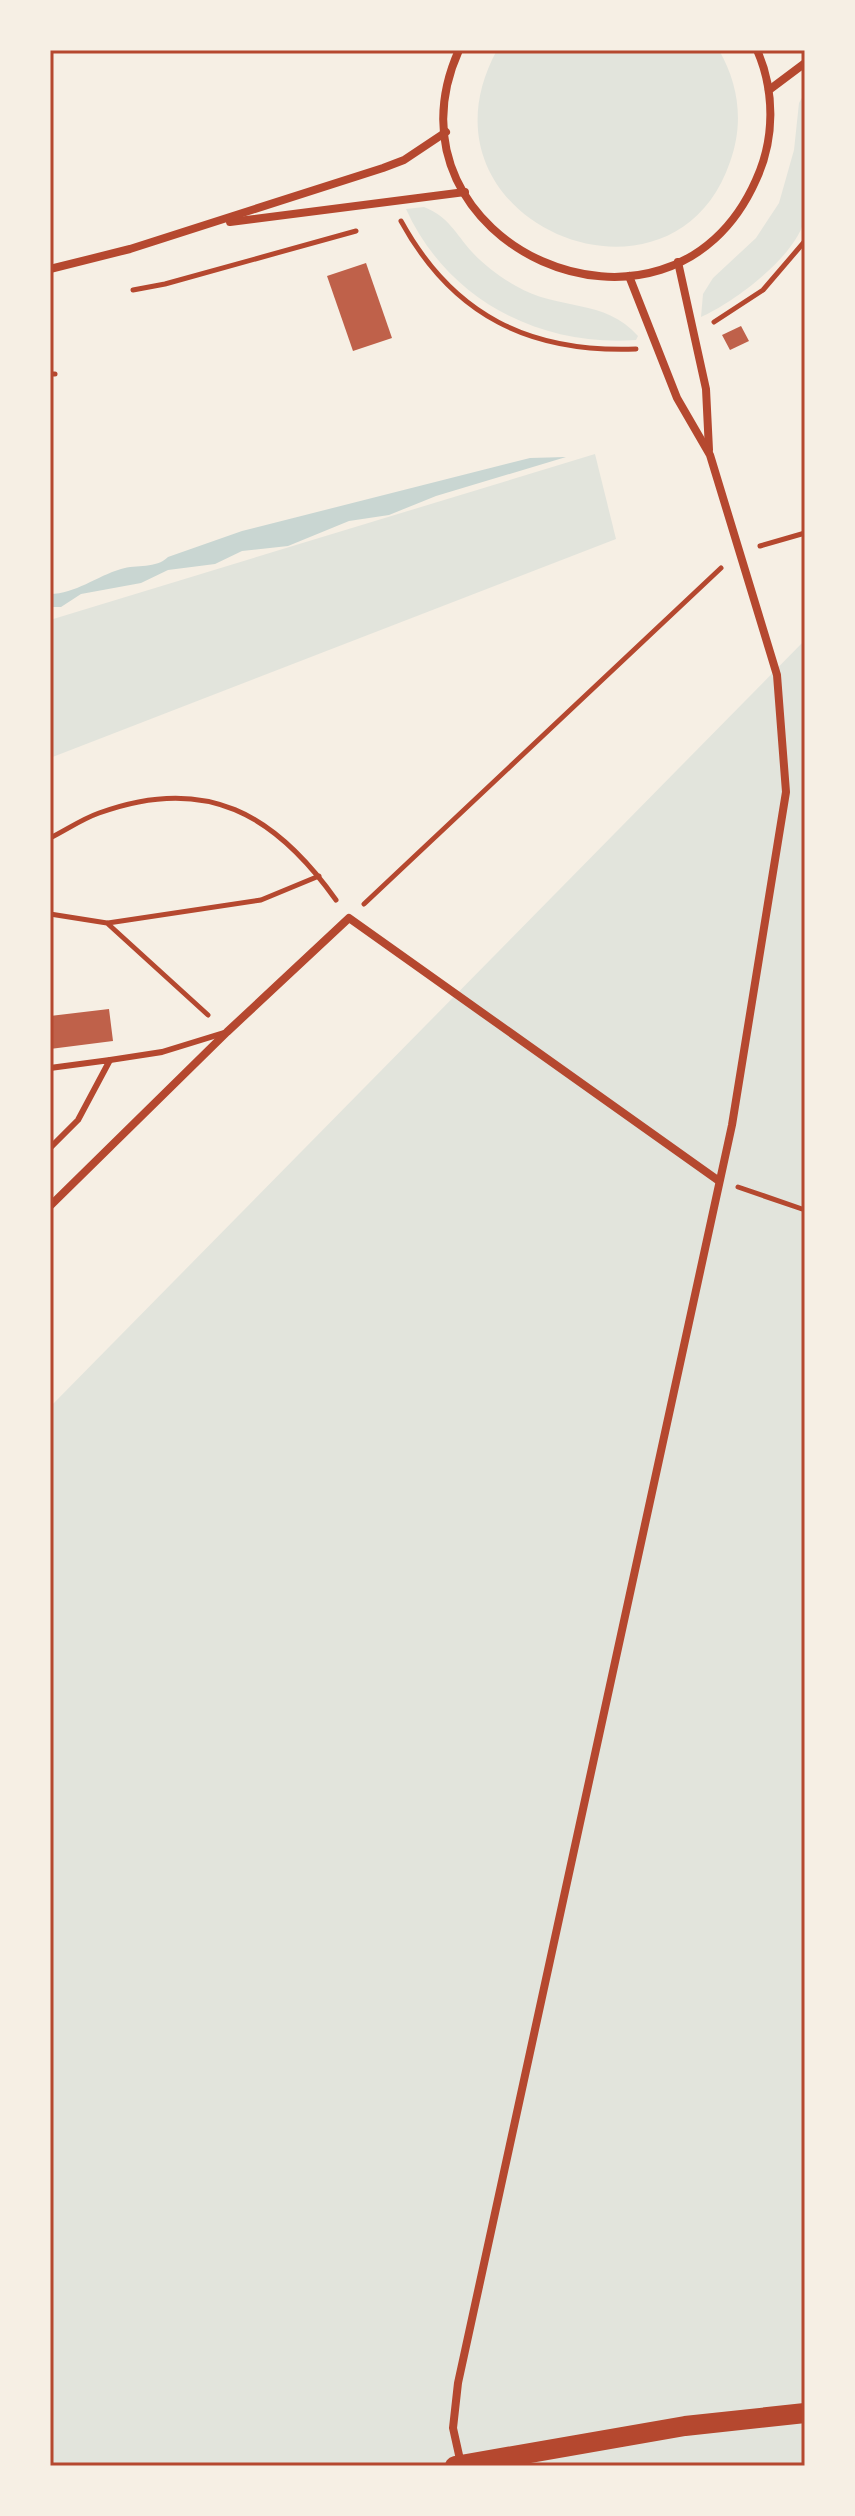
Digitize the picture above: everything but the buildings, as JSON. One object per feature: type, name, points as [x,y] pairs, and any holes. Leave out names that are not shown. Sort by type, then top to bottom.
[{"type":"main road","points":[[455,2466],[685,2426],[805,2413]]},
{"type":"street","points":[[459,50],[448,83],[446,132],[456,173],[480,215],[522,253],[574,274],[629,276],[678,262],[721,232],[752,191],[768,142],[769,90],[757,50]]},
{"type":"street","points":[[769,90],[805,63]]},
{"type":"street","points":[[50,269],[209,225],[404,160],[446,132]]},
{"type":"street","points":[[209,225],[465,192]]},
{"type":"street","points":[[461,2465],[453,2428],[458,2383],[719,1181],[786,792],[777,675],[710,455],[706,389],[690,333],[678,262]]},
{"type":"street","points":[[629,276],[677,398],[710,455]]},
{"type":"street","points":[[50,1206],[227,1032],[349,918],[719,1181]]},
{"type":"lane","points":[[50,1068],[162,1052],[227,1032]]},
{"type":"lane","points":[[50,1148],[78,1120],[110,1060]]},
{"type":"path","points":[[395,210],[415,247],[434,272],[482,314],[509,329],[551,344],[594,351],[638,349]]},
{"type":"path","points":[[133,290],[165,284],[370,227]]},
{"type":"path","points":[[710,325],[763,290],[805,241]]},
{"type":"path","points":[[50,838],[99,813],[166,798],[231,805],[266,824],[319,876],[349,918],[738,553],[805,533]]},
{"type":"path","points":[[50,914],[107,923],[261,900],[319,876]]},
{"type":"path","points":[[107,923],[227,1032]]},
{"type":"path","points":[[719,1181],[805,1210]]},
{"type":"shaded area","points":[[497,50],[719,50],[735,91],[737,133],[730,162],[700,213],[656,240],[606,246],[557,234],[515,205],[486,164],[478,111]]},
{"type":"shaded area","points":[[805,92],[807,185],[805,216],[800,231],[791,246],[763,276],[730,301],[701,317],[703,294],[713,278],[756,238],[779,203],[794,150],[799,103]]},
{"type":"shaded area","points":[[424,207],[446,221],[477,257],[510,282],[532,294],[611,316],[638,336],[636,340],[600,340],[564,335],[500,311],[471,292],[445,268],[424,241],[406,209]]},
{"type":"shaded area","points":[[595,454],[616,539],[50,758],[50,620]]},
{"type":"shaded area","points":[[566,457],[436,496],[389,515],[349,521],[288,546],[242,551],[215,564],[168,570],[141,583],[81,594],[61,607],[50,607],[50,594],[68,591],[121,569],[152,565],[242,531],[530,458]]},
{"type":"shaded area","points":[[805,640],[805,2466],[50,2466],[50,1407]]}]
